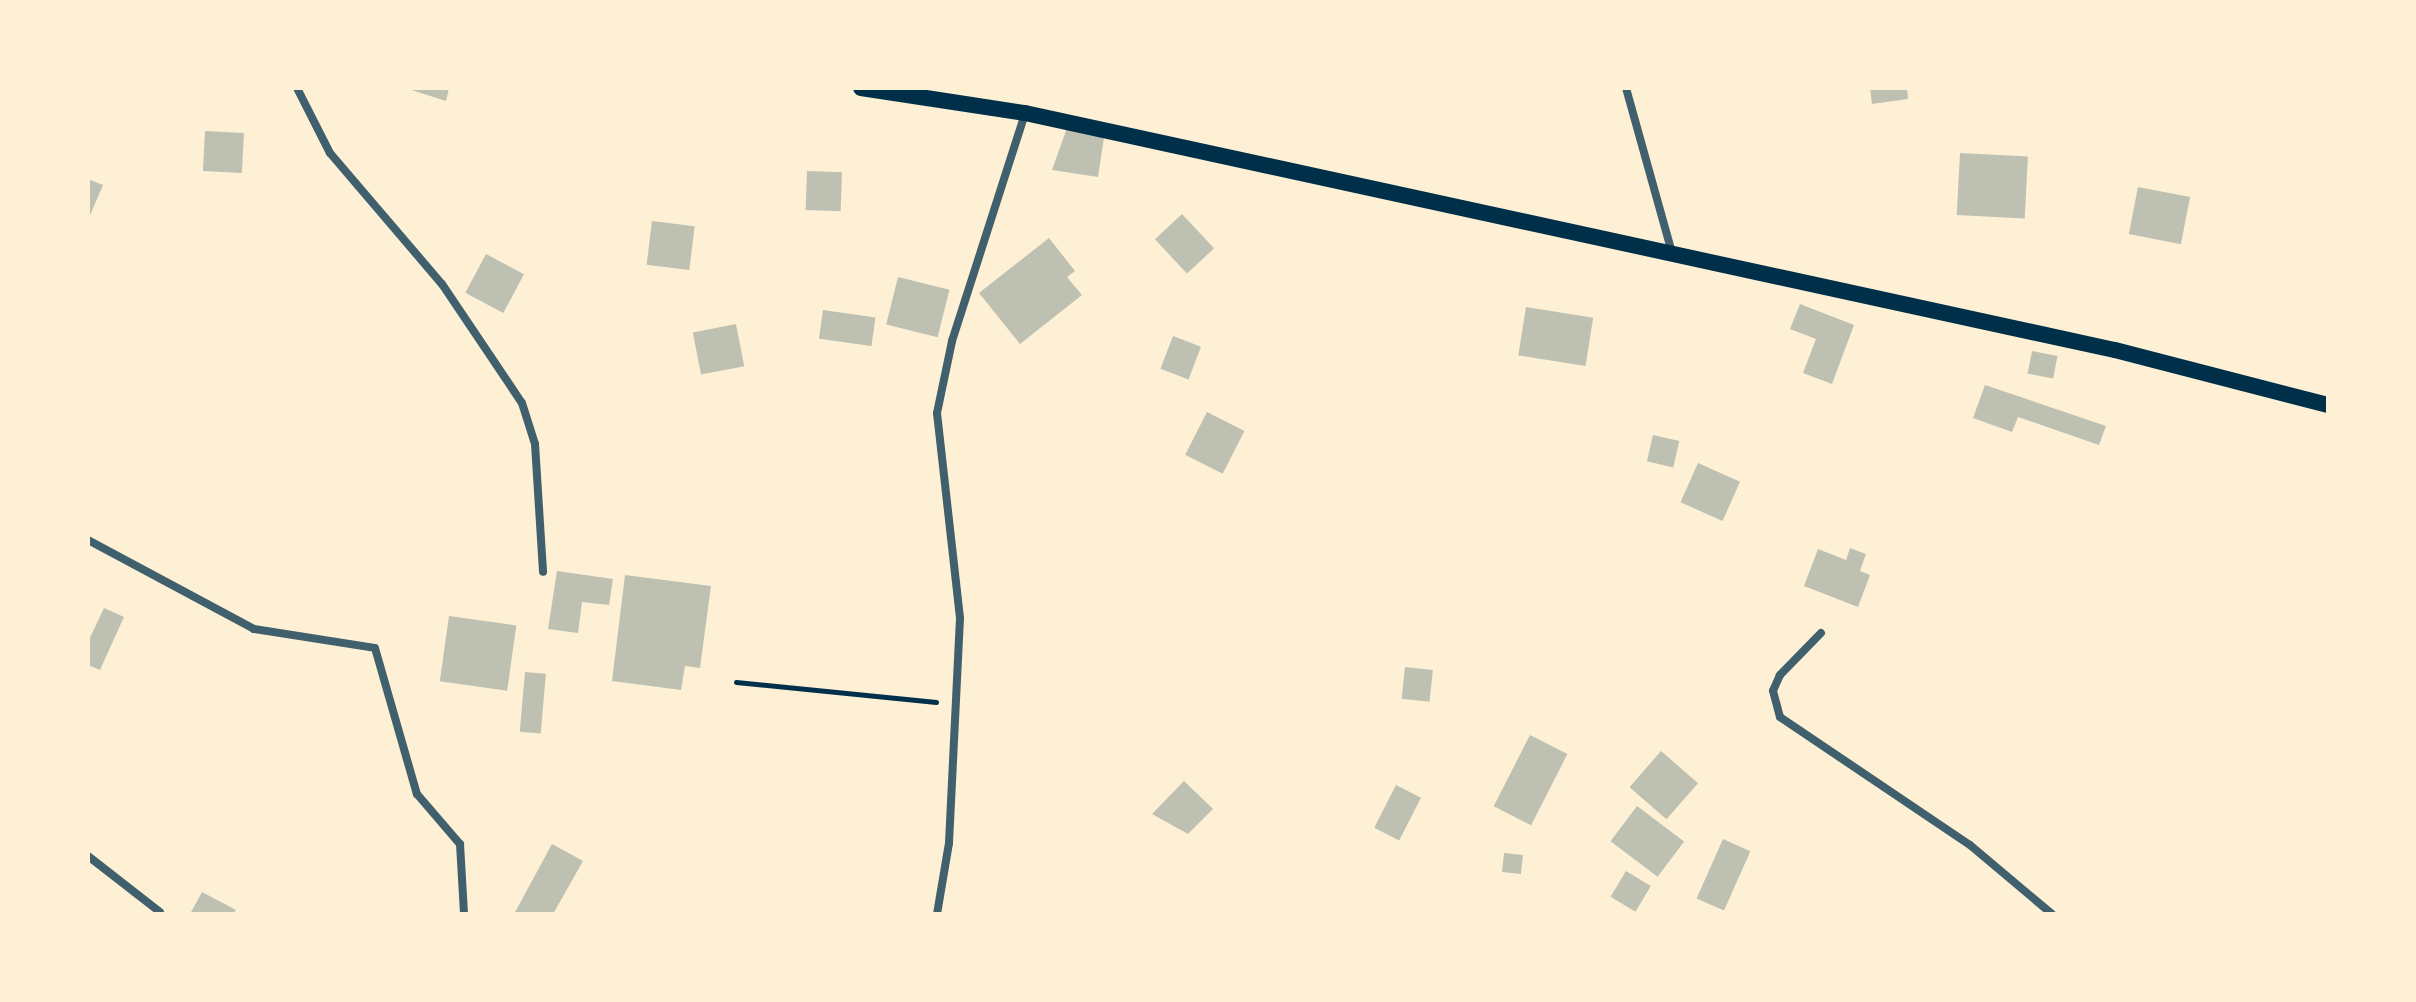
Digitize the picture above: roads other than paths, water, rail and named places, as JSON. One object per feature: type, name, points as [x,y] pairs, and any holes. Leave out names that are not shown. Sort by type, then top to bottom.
[{"type":"main road","points":[[861,88],[1025,113],[1673,257],[2115,350],[2328,405]]},
{"type":"street","points":[[297,88],[330,153],[442,284],[522,403],[535,444],[543,572]]},
{"type":"street","points":[[1626,88],[1673,257]]},
{"type":"street","points":[[937,914],[949,843],[953,703],[960,618],[937,413],[952,341],[1025,113]]},
{"type":"street","points":[[88,540],[254,629],[375,648],[417,794],[460,844],[464,914]]},
{"type":"street","points":[[1821,633],[1780,675],[1773,691],[1780,717],[1970,845],[2052,914]]},
{"type":"street","points":[[88,856],[160,912]]}]
